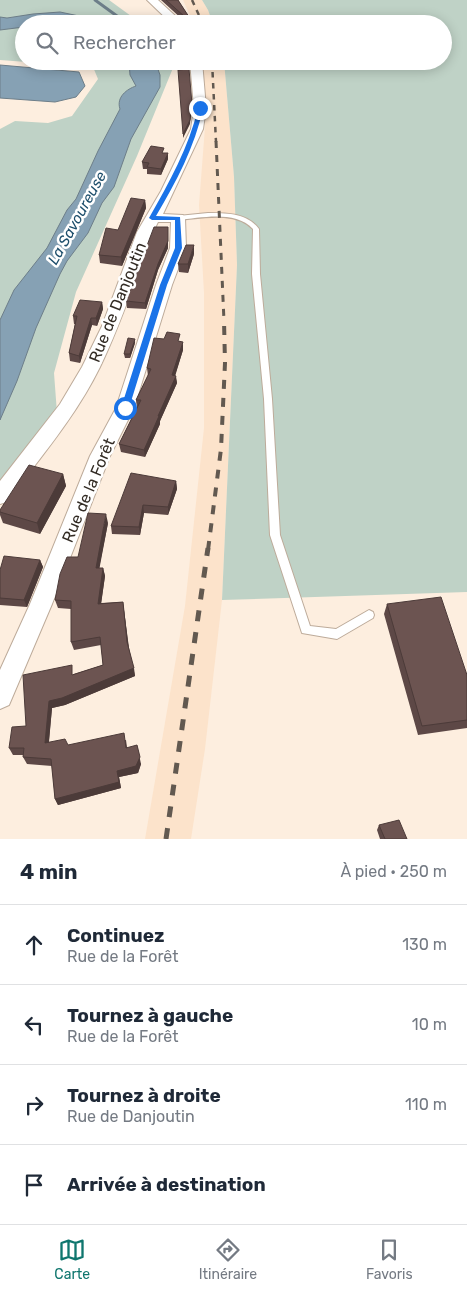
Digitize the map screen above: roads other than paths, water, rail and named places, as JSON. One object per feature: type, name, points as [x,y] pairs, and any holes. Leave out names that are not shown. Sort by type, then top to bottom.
[{"type":"street","points":[[152,0],[169,15]]},
{"type":"street","name":"Rue de Danjoutin","points":[[0,496],[80,389],[110,326],[152,218],[168,191],[198,124],[200,108],[197,70]]},
{"type":"street","points":[[152,218],[178,218]]},
{"type":"street","name":"Rue de la Forêt","points":[[0,697],[6,668],[41,604],[100,456],[130,394],[164,285],[178,248],[178,218]]},
{"type":"lane","points":[[178,218],[233,216],[246,219],[256,229],[256,274],[268,399],[275,535],[306,630],[337,634],[369,615]]},
{"type":"water","points":[[60,12],[74,15],[26,15]]},
{"type":"water","points":[[0,17],[15,17],[15,28],[0,30]]},
{"type":"water","points":[[0,65],[15,66],[15,70],[79,72],[85,86],[76,97],[55,102],[0,98]]},
{"type":"water","name":"La Savoureuse","points":[[130,70],[158,70],[160,87],[131,139],[114,187],[102,203],[88,233],[67,261],[60,274],[36,328],[17,381],[0,420],[0,320],[14,290],[47,248],[67,210],[76,199],[120,109],[121,97],[126,91],[136,86],[130,75]]},
{"type":"waterway","points":[[95,0],[116,15]]},
{"type":"railway","points":[[192,0],[199,15]]},
{"type":"railway","points":[[212,70],[216,142]]},
{"type":"railway","points":[[216,141],[224,321]]},
{"type":"railway","points":[[208,550],[221,449],[225,363],[224,320]]},
{"type":"railway","points":[[166,839],[208,548]]}]
